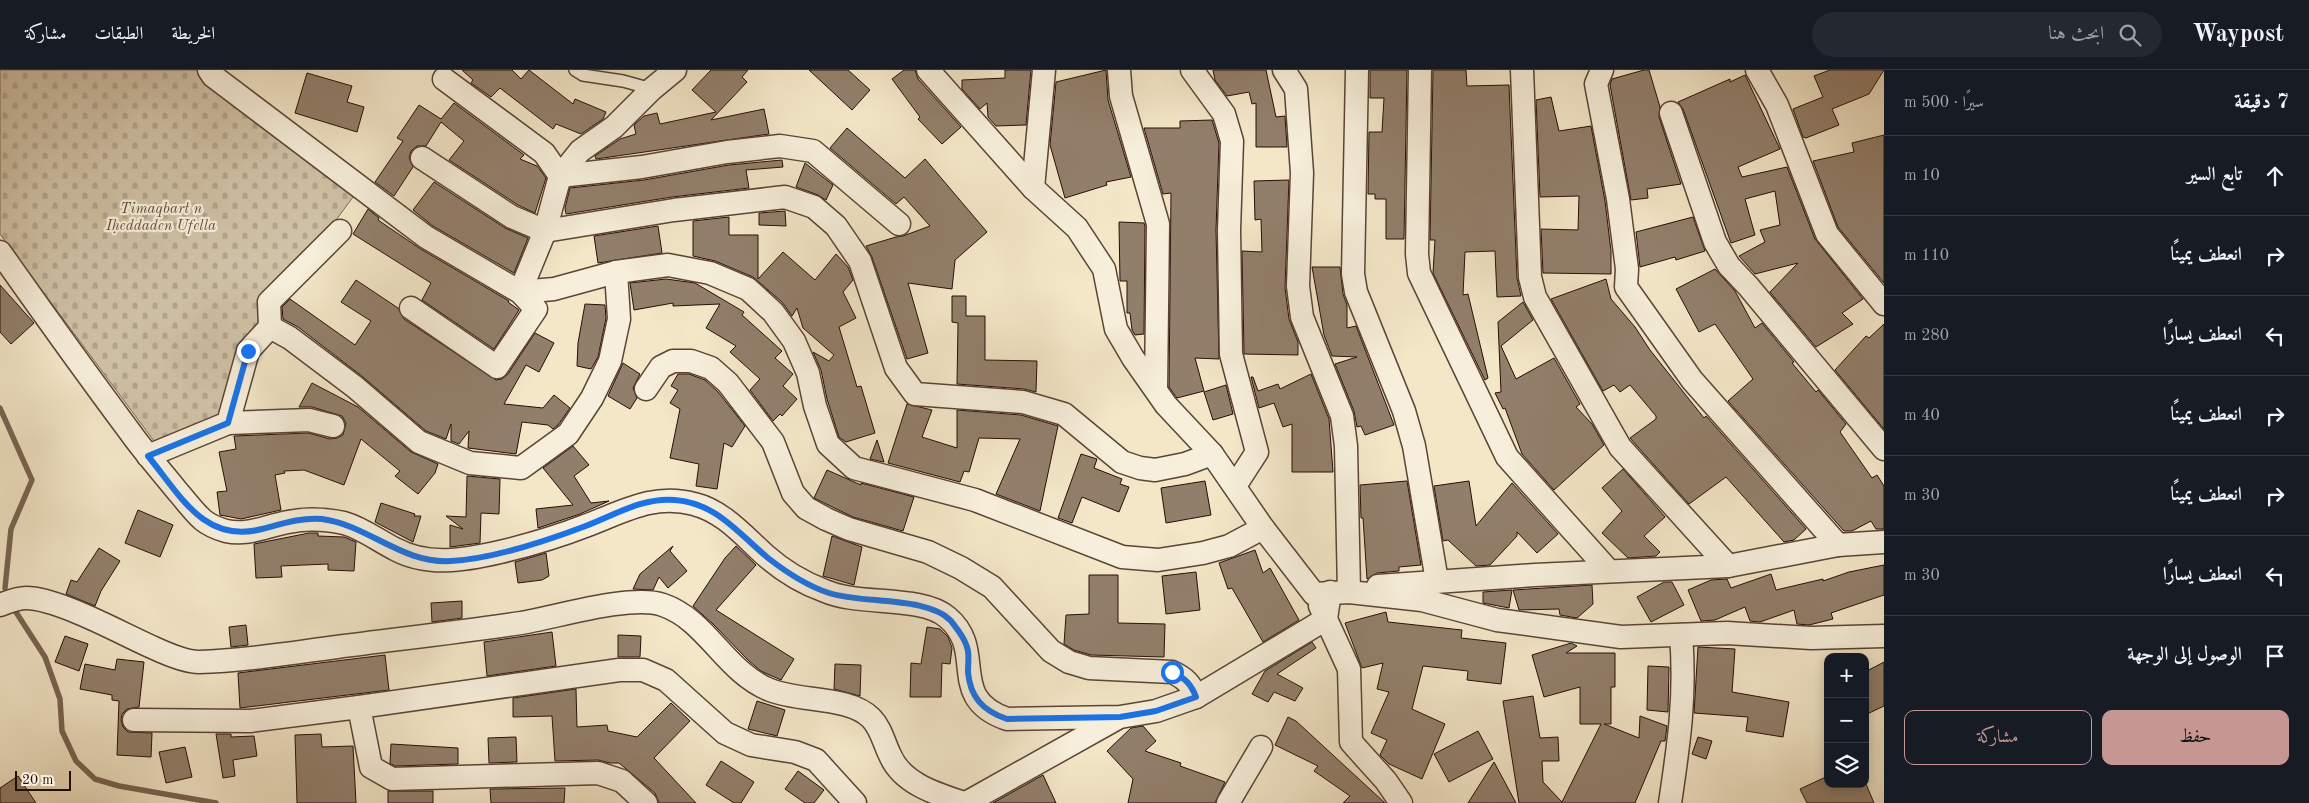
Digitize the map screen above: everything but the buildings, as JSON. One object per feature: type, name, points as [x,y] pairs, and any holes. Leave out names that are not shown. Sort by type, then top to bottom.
[{"type":"street","points":[[209,70],[213,76],[426,237],[520,292],[536,309],[497,367],[411,308]]},
{"type":"street","points":[[520,292],[545,232],[560,176],[580,151],[614,126],[652,89],[675,70]]},
{"type":"street","points":[[928,70],[1033,188],[1077,228],[1104,269],[1116,329],[1133,358],[1166,405],[1212,454],[1263,528],[1336,592],[1422,600],[1496,620],[1621,637],[1727,634],[1811,638],[1884,636]]},
{"type":"street","points":[[1033,188],[1044,70]]},
{"type":"street","points":[[1119,70],[1121,96],[1158,224],[1156,390]]},
{"type":"street","points":[[1192,70],[1224,114],[1232,141],[1229,230],[1231,354],[1257,452],[1235,486]]},
{"type":"street","points":[[0,252],[55,332],[148,456],[205,522],[223,531],[243,533],[289,521],[319,519],[349,524],[398,551],[423,559],[449,561],[475,558],[538,543],[651,501],[674,500],[697,504],[719,514],[768,558],[803,582],[830,594],[854,599],[928,607],[946,616],[960,632],[968,651],[970,688],[978,702],[991,713],[1007,719],[1120,717],[1156,711],[1196,697],[1326,619],[1336,592],[1346,446],[1342,416],[1302,317],[1298,286],[1300,155],[1296,90],[1284,70]]},
{"type":"street","points":[[1357,70],[1353,274],[1356,292],[1404,410],[1414,446],[1437,581]]},
{"type":"street","points":[[1420,70],[1417,254],[1419,273],[1507,457],[1609,571]]},
{"type":"street","points":[[1522,70],[1530,277],[1535,297],[1620,447],[1728,566]]},
{"type":"street","points":[[1602,70],[1596,84],[1618,199],[1627,269],[1626,287],[1692,380],[1838,545]]},
{"type":"street","points":[[1757,70],[1777,105],[1827,234],[1884,304]]},
{"type":"street","points":[[444,79],[544,153],[560,176]]},
{"type":"street","points":[[1671,113],[1715,242],[1729,266],[1748,286],[1884,449]]},
{"type":"street","points":[[560,176],[642,167],[727,152],[780,146],[814,150],[899,224]]},
{"type":"street","points":[[422,158],[512,217],[545,232],[674,210],[785,197],[814,206],[836,226],[860,261],[896,368],[915,394],[1023,402],[1064,414],[1122,462],[1140,468],[1155,470],[1185,464],[1212,454]]},
{"type":"street","points":[[228,423],[248,351],[270,327],[269,302],[340,231]]},
{"type":"street","points":[[520,292],[554,289],[616,272],[668,265],[710,273],[748,289],[773,312],[794,341],[808,373],[828,444],[854,468],[975,500],[1122,557],[1158,560],[1203,552],[1229,546],[1263,528]]},
{"type":"street","points":[[270,327],[290,338],[355,388],[419,442],[470,463],[521,468],[568,434],[592,398],[603,376],[610,361],[619,319],[616,272]]},
{"type":"street","points":[[646,389],[661,367],[673,361],[691,361],[711,368],[728,383],[773,442],[793,493],[806,508],[826,519],[849,528],[928,552],[961,568],[992,587],[1051,651],[1069,662],[1089,668],[1172,672],[1183,677],[1192,686],[1196,697]]},
{"type":"street","points":[[148,456],[228,423],[309,420],[333,426]]},
{"type":"street","points":[[1336,592],[1437,581],[1728,566],[1838,545],[1884,542]]},
{"type":"street","points":[[0,604],[23,598],[47,600],[165,653],[195,662],[242,659],[522,623],[641,601],[660,604],[678,611],[693,622],[737,670],[769,690],[800,698],[857,708],[872,718],[883,737],[891,759],[910,780],[932,792],[965,803],[1120,717]]},
{"type":"street","points":[[1326,619],[1349,669],[1351,742],[1386,781],[1401,803]]},
{"type":"street","points":[[1670,803],[1681,732],[1684,674],[1680,635]]},
{"type":"street","points":[[134,720],[250,721],[619,670],[643,670],[666,680],[725,733],[751,745],[795,752],[816,760],[855,803]]},
{"type":"street","points":[[359,707],[371,767],[392,779],[598,773],[622,781],[646,803]]},
{"type":"street","points":[[1228,803],[1261,747]]},
{"type":"lane","points":[[576,70],[583,74],[623,81],[652,89]]},
{"type":"green space","name":"Timaqbart n Iḥeddaden Ufella","points":[[0,70],[199,70],[359,189],[240,349],[220,425],[154,441],[0,234]]},
{"type":"waterway","points":[[0,408],[32,480],[11,529],[5,588]]},
{"type":"waterway","points":[[12,606],[45,657],[60,699],[62,731],[76,761],[95,779],[119,786],[216,803]]},
{"type":"route","points":[[248,351],[228,423],[148,456],[190,507],[205,522],[223,531],[243,533],[289,521],[319,519],[349,524],[398,551],[423,559],[449,561],[475,558],[538,543],[651,501],[674,500],[697,504],[719,514],[768,558],[803,582],[830,594],[854,599],[928,607],[946,616],[960,632],[968,651],[970,688],[978,702],[991,713],[1007,719],[1120,717],[1156,711],[1196,697],[1192,686],[1183,677],[1172,672]]}]
